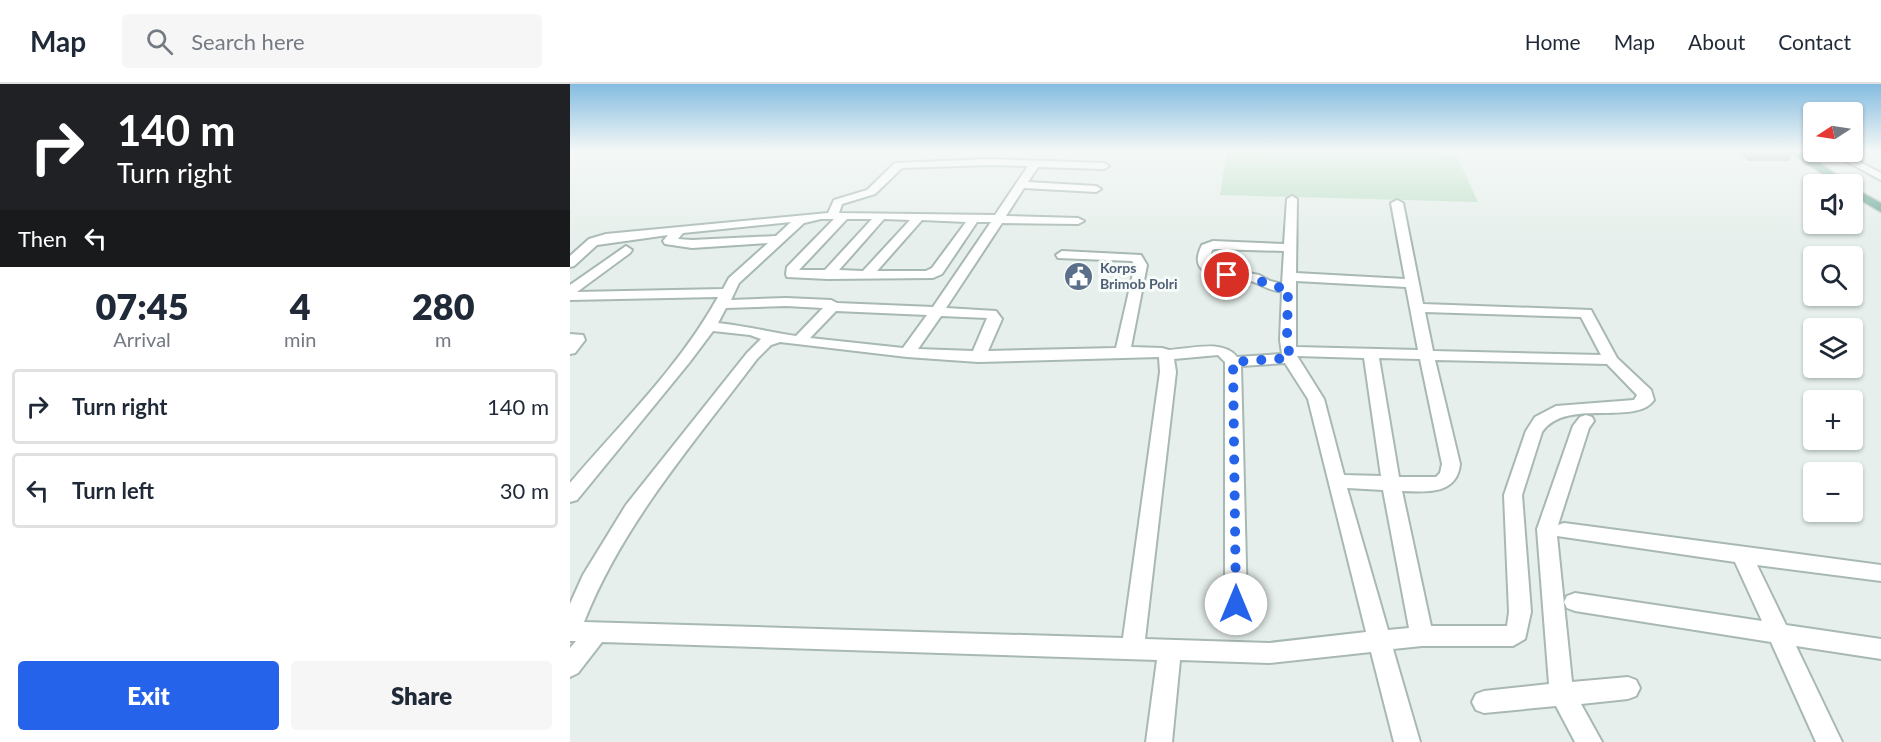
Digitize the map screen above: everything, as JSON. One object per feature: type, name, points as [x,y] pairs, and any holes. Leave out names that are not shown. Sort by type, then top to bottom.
[{"type":"main road","points":[[1863,197],[1881,208]]},
{"type":"street","points":[[838,216],[835,206],[838,202],[872,192],[882,182]]},
{"type":"street","points":[[907,353],[1023,182]]},
{"type":"street","points":[[1021,185],[1095,189]]},
{"type":"street","points":[[1292,199],[1287,340],[1290,354],[1316,399],[1407,742]]},
{"type":"street","points":[[1336,481],[1441,483],[1447,480],[1450,474],[1451,464],[1426,354],[1397,202]]},
{"type":"street","points":[[838,216],[791,273],[795,275],[919,277],[934,273],[974,218]]},
{"type":"street","points":[[828,275],[881,216]]},
{"type":"street","points":[[570,262],[590,244],[599,240],[681,229],[806,217],[881,216],[1078,221]]},
{"type":"street","points":[[570,495],[684,360],[709,326],[742,272],[806,217]]},
{"type":"street","points":[[866,275],[919,217]]},
{"type":"street","points":[[681,229],[669,241],[699,244],[780,238]]},
{"type":"street","points":[[1290,248],[1213,245],[1206,248],[1203,257],[1208,268],[1219,274],[1253,278],[1275,287],[1289,283],[1412,283]]},
{"type":"street","points":[[570,291],[627,250]]},
{"type":"street","points":[[1062,255],[1134,257],[1139,260],[1141,265],[1122,353]]},
{"type":"street","points":[[570,296],[823,302],[831,304],[831,307],[994,315],[995,319],[978,357]]},
{"type":"street","points":[[799,341],[831,307]]},
{"type":"street","points":[[773,339],[766,342],[752,356],[633,510],[590,581],[570,631],[1269,653],[1422,636],[1503,638],[1513,636],[1517,632],[1520,612],[1513,495],[1522,459],[1537,426],[1551,414],[1577,409],[1643,404],[1646,400],[1645,394],[1611,360],[1586,314],[1417,308]]},
{"type":"street","points":[[709,326],[753,330],[773,339],[907,353],[978,357],[1155,352],[1166,355],[1218,351],[1226,353],[1233,362],[1236,604]]},
{"type":"street","points":[[570,338],[578,338],[578,340],[570,350]]},
{"type":"street","points":[[1233,362],[1290,354],[1426,354],[1611,360]]},
{"type":"street","points":[[1371,354],[1391,483],[1422,636]]},
{"type":"street","points":[[1133,648],[1168,372],[1166,355]]},
{"type":"street","points":[[1586,421],[1581,426],[1547,529],[1558,671],[1563,695],[1589,742]]},
{"type":"street","points":[[1564,531],[1881,573]]},
{"type":"street","points":[[1742,554],[1829,742]]},
{"type":"street","points":[[1575,602],[1881,649]]},
{"type":"street","points":[[570,666],[596,633]]},
{"type":"street","points":[[1159,742],[1170,650]]},
{"type":"street","points":[[1484,702],[1628,688]]},
{"type":"green space","points":[[1222,182],[1469,182],[1478,202],[1220,195]]},
{"type":"place","name":"Korps Brimob Polri","points":[[1079,276]]},
{"type":"route","points":[[1227,275],[1259,279],[1265,284],[1288,288],[1287,340],[1290,358],[1233,362],[1236,604]]}]
